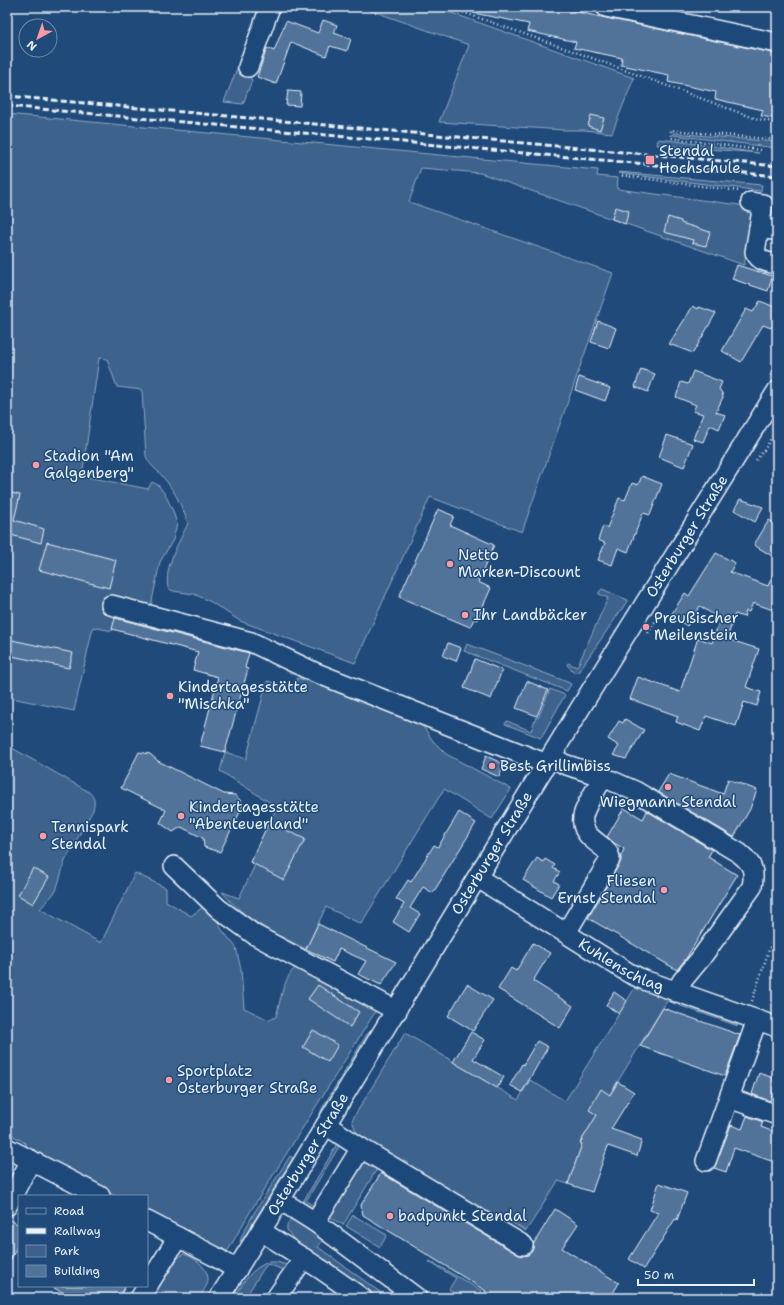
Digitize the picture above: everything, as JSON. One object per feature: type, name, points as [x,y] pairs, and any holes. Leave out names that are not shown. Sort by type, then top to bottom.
[{"type":"street","points":[[248,67],[270,7]]},
{"type":"street","points":[[606,7],[777,43]]},
{"type":"street","points":[[745,197],[763,204],[755,252],[758,258],[764,262],[777,264]]},
{"type":"street","points":[[759,228],[777,231]]},
{"type":"street","name":"Osterburger Straße","points":[[219,1298],[397,1011],[777,390]]},
{"type":"street","points":[[111,605],[251,642],[314,672],[550,760],[603,777],[635,791],[739,853],[748,860],[752,867],[754,875],[752,887],[706,952],[682,981],[676,992]]},
{"type":"street","points":[[566,933],[610,859],[610,855],[607,851],[590,837],[583,823],[585,810],[603,777]]},
{"type":"street","points":[[174,866],[219,910],[255,935],[397,1011]]},
{"type":"street","name":"Kuhlenschlag","points":[[478,878],[629,973],[676,992],[777,1027]]},
{"type":"street","points":[[706,1161],[729,1098],[752,1018]]},
{"type":"street","points":[[729,1098],[777,1115]]},
{"type":"street","points":[[326,1125],[361,1148],[523,1245]]},
{"type":"street","points":[[7,1148],[98,1195]]},
{"type":"street","points":[[315,1222],[361,1148]]},
{"type":"street","points":[[7,1206],[31,1160]]},
{"type":"street","points":[[280,1200],[315,1222],[417,1298]]},
{"type":"street","points":[[148,1221],[237,1270]]},
{"type":"street","points":[[261,1231],[304,1258],[362,1298]]},
{"type":"street","points":[[148,1285],[178,1236]]},
{"type":"street","points":[[276,1298],[304,1258]]},
{"type":"street","points":[[140,1298],[147,1287]]},
{"type":"path","points":[[448,7],[754,118],[777,123]]},
{"type":"path","points":[[760,150],[670,138],[671,130],[777,140]]},
{"type":"path","points":[[618,175],[745,197]]},
{"type":"path","points":[[752,1018],[777,926]]},
{"type":"green space","points":[[361,7],[435,7],[634,78],[612,133],[584,130],[439,122],[469,45]]},
{"type":"green space","points":[[257,17],[245,72],[252,80],[243,104],[224,102]]},
{"type":"green space","points":[[7,114],[598,170],[597,176],[618,178],[617,189],[755,207],[744,265],[480,173],[421,168],[409,202],[613,273],[522,532],[430,497],[355,663],[240,621],[211,602],[194,594],[173,591],[168,588],[167,580],[170,563],[188,523],[181,505],[172,489],[147,459],[142,390],[117,387],[107,359],[99,358],[82,476],[148,489],[152,482],[158,485],[165,494],[177,524],[173,540],[160,562],[151,606],[116,616],[112,631],[93,627],[74,711],[7,697]]},
{"type":"green space","points":[[673,133],[777,142],[777,148],[673,135]]},
{"type":"green space","points":[[658,139],[668,140],[759,153],[657,145]]},
{"type":"green space","points":[[618,173],[762,185],[761,191]]},
{"type":"green space","points":[[602,589],[628,600],[579,671],[575,673],[567,665],[568,663],[577,667],[608,598],[599,594]]},
{"type":"green space","points":[[467,644],[571,684],[567,691],[464,651]]},
{"type":"green space","points":[[297,678],[335,689],[418,719],[433,741],[446,754],[511,789],[492,819],[444,789],[361,924],[326,907],[306,949],[251,919],[222,892],[239,898],[255,865],[250,862],[277,807],[220,771],[225,752],[246,759],[267,681],[294,688]]},
{"type":"green space","points":[[550,689],[565,695],[541,738],[505,724],[507,721],[531,731],[536,717],[538,718]]},
{"type":"green space","name":"Sportplatz Osterburger Straße","points":[[7,745],[89,792],[94,800],[93,810],[65,861],[56,891],[40,909],[101,943],[135,873],[166,888],[166,901],[191,916],[203,907],[213,914],[222,930],[236,947],[241,970],[244,1008],[269,1020],[276,1017],[281,996],[289,975],[298,966],[377,1009],[250,1212],[227,1252],[224,1252],[148,1213],[148,1195],[114,1195],[30,1151],[25,1143],[7,1132]]},
{"type":"green space","points":[[636,986],[657,995],[664,996],[732,1020],[738,1026],[667,1001],[580,1143],[582,1144],[568,1184],[558,1181],[526,1231],[496,1213],[491,1220],[359,1140],[352,1120],[405,1033],[518,1100],[530,1080],[565,1101]]},
{"type":"green space","points":[[375,1027],[320,1120],[321,1111],[324,1105],[367,1034]]},
{"type":"green space","points":[[338,1139],[340,1145],[306,1201],[317,1208],[315,1212],[301,1205],[335,1148]]},
{"type":"green space","points":[[290,1156],[293,1158],[240,1242],[242,1235],[254,1213]]},
{"type":"green space","points":[[362,1157],[380,1164],[343,1225],[327,1215]]},
{"type":"green space","points":[[293,1215],[324,1238],[318,1247],[388,1298],[378,1298],[297,1244],[287,1230],[287,1225]]},
{"type":"green space","points":[[353,1215],[387,1235],[380,1247],[346,1226]]},
{"type":"green space","points":[[183,1254],[199,1262],[207,1274],[208,1281],[199,1298],[147,1298],[167,1276],[178,1258]]},
{"type":"green space","points":[[430,1261],[482,1291],[478,1298],[454,1295],[449,1289],[456,1278],[429,1262]]},
{"type":"green space","points":[[269,1262],[277,1262],[290,1266],[288,1272],[268,1264],[245,1298],[234,1298],[252,1272]]},
{"type":"building","points":[[473,7],[554,7],[777,54],[777,119],[761,116],[763,110],[715,99],[716,92],[668,82],[669,75],[621,65],[622,58],[574,48],[576,42],[527,31],[529,24],[473,13]]},
{"type":"building","points":[[323,20],[337,25],[334,33],[351,39],[347,51],[330,46],[326,56],[291,42],[276,84],[257,77],[267,48],[274,51],[286,21],[318,33]]},
{"type":"building","points":[[288,91],[301,92],[300,106],[286,105]]},
{"type":"building","points":[[591,115],[604,118],[600,130],[588,126]]},
{"type":"building","points":[[615,207],[629,211],[625,224],[612,219]]},
{"type":"building","points":[[668,217],[681,221],[681,223],[710,232],[706,246],[692,243],[693,240],[664,232]]},
{"type":"building","points":[[737,265],[772,276],[768,291],[732,279]]},
{"type":"building","points":[[760,301],[777,308],[777,319],[771,328],[763,325],[741,362],[722,351],[746,309],[753,312]]},
{"type":"building","points":[[693,306],[698,309],[699,307],[716,313],[693,353],[669,344]]},
{"type":"building","points":[[598,321],[616,328],[609,348],[591,342]]},
{"type":"building","points":[[641,369],[655,374],[648,392],[635,387]]},
{"type":"building","points":[[693,371],[722,382],[719,389],[723,397],[716,412],[725,415],[719,429],[710,425],[703,442],[693,439],[703,414],[693,411],[696,405],[676,397],[681,382],[688,384]]},
{"type":"building","points":[[579,377],[610,388],[605,401],[575,390]]},
{"type":"building","points":[[667,435],[693,444],[684,467],[659,457]]},
{"type":"building","points":[[642,476],[662,484],[650,515],[643,513],[628,552],[618,548],[612,565],[598,560],[605,543],[598,540],[603,526],[607,528],[619,498],[625,500],[632,483],[638,485]]},
{"type":"building","points":[[7,492],[20,495],[14,520],[44,529],[41,543],[7,534]]},
{"type":"building","points":[[740,499],[763,507],[755,522],[734,510]]},
{"type":"building","name":"Netto Marken-Discount","points":[[438,509],[454,516],[450,525],[494,545],[478,582],[491,588],[477,620],[474,619],[470,627],[399,597]]},
{"type":"building","points":[[769,520],[777,525],[777,559],[754,545]]},
{"type":"building","points":[[47,542],[116,560],[109,588],[39,570]]},
{"type":"building","points":[[716,553],[735,563],[730,572],[768,586],[777,564],[777,599],[773,610],[753,603],[749,612],[746,611],[744,617],[735,614],[727,639],[759,649],[746,687],[761,692],[757,706],[744,702],[736,726],[706,716],[700,731],[676,722],[678,716],[630,699],[638,677],[680,692],[698,638],[712,643],[720,619],[700,606],[687,626],[671,615],[685,593],[689,596]]},
{"type":"building","points":[[115,618],[249,653],[245,668],[248,669],[225,752],[200,746],[218,677],[193,670],[198,652],[112,629]]},
{"type":"building","points":[[7,639],[73,653],[69,668],[7,655]]},
{"type":"building","points":[[448,643],[461,648],[456,661],[443,656]]},
{"type":"building","points":[[475,659],[502,670],[491,699],[464,688]]},
{"type":"building","points":[[527,681],[548,690],[537,716],[516,708]]},
{"type":"building","points":[[625,719],[644,730],[626,759],[613,755],[619,746],[608,739],[619,721],[623,723]]},
{"type":"building","points":[[139,752],[150,754],[158,761],[224,794],[235,795],[244,804],[220,852],[204,847],[203,838],[181,827],[173,832],[160,823],[166,810],[121,788]]},
{"type":"building","name":"Best Grillimbiss","points":[[486,756],[504,764],[499,777],[481,769]]},
{"type":"building","points":[[669,774],[723,794],[728,779],[757,790],[750,809],[734,837],[658,792]]},
{"type":"building","name":"Fliesen Ernst Stendal","points":[[624,808],[643,819],[647,811],[712,850],[708,857],[737,875],[687,957],[677,970],[588,918],[621,861],[621,856],[624,849],[607,837]]},
{"type":"building","points":[[459,812],[476,823],[433,893],[423,887],[410,908],[420,914],[409,932],[393,922],[404,904],[396,899],[408,880],[411,882],[434,845],[438,847]]},
{"type":"building","points":[[269,822],[305,839],[284,880],[250,862]]},
{"type":"building","points":[[537,858],[543,862],[545,859],[555,865],[553,868],[560,872],[554,881],[559,884],[551,897],[523,880]]},
{"type":"building","points":[[33,868],[49,877],[33,904],[18,895]]},
{"type":"building","points":[[318,924],[396,962],[381,985],[358,974],[366,961],[339,949],[333,962],[306,949]]},
{"type":"building","points":[[533,943],[550,953],[533,981],[573,1006],[560,1028],[498,989],[511,968],[516,971]]},
{"type":"building","points":[[467,984],[493,1000],[473,1031],[448,1016]]},
{"type":"building","points":[[318,985],[359,1012],[350,1027],[308,999]]},
{"type":"building","points":[[614,992],[627,1001],[619,1014],[606,1005]]},
{"type":"building","points":[[663,1008],[740,1035],[725,1076],[640,1046]]},
{"type":"building","points":[[313,1030],[338,1045],[328,1062],[303,1047]]},
{"type":"building","points":[[471,1032],[485,1040],[473,1059],[504,1077],[497,1088],[453,1062]]},
{"type":"building","points":[[537,1041],[548,1047],[522,1092],[510,1085]]},
{"type":"building","points":[[759,1073],[777,1079],[770,1101],[752,1094]]},
{"type":"building","points":[[618,1082],[634,1092],[611,1129],[642,1140],[637,1156],[608,1146],[592,1192],[568,1184],[582,1144],[580,1143],[597,1115],[589,1110],[601,1089],[610,1095]]},
{"type":"building","points":[[747,1116],[763,1122],[761,1127],[777,1133],[777,1163],[734,1148],[726,1172],[714,1168],[731,1125],[742,1129]]},
{"type":"building","points":[[381,1173],[522,1256],[528,1255],[532,1251],[534,1243],[555,1209],[578,1224],[562,1248],[619,1283],[610,1298],[482,1298],[486,1291],[363,1215],[361,1205]]},
{"type":"building","points":[[659,1183],[687,1193],[677,1220],[675,1219],[644,1269],[629,1259],[658,1213],[650,1210]]},
{"type":"building","points":[[7,1218],[18,1224],[18,1245],[7,1267]]},
{"type":"building","points":[[52,1287],[125,1287],[118,1298],[74,1298]]},
{"type":"railway","points":[[7,96],[777,166]]},
{"type":"railway","points":[[7,106],[777,176]]},
{"type":"place","name":"Stendal Hochschule","points":[[650,160]]},
{"type":"place","name":"Stadion \"Am Galgenberg\"","points":[[36,465]]},
{"type":"place","name":"Netto Marken-Discount","points":[[450,564]]},
{"type":"place","name":"Ihr Landbäcker","points":[[465,615]]},
{"type":"place","name":"Preußischer Meilenstein","points":[[646,627]]},
{"type":"place","name":"Kindertagesstätte \"Mischka\"","points":[[170,696]]},
{"type":"place","name":"Best Grillimbiss","points":[[492,766]]},
{"type":"place","name":"Wiegmann Stendal","points":[[668,787]]},
{"type":"place","name":"Kindertagesstätte \"Abenteuerland\"","points":[[181,816]]},
{"type":"place","name":"Tennispark Stendal","points":[[43,836]]},
{"type":"place","name":"Fliesen Ernst Stendal","points":[[664,890]]},
{"type":"place","name":"Sportplatz Osterburger Straße","points":[[169,1080]]},
{"type":"place","name":"badpunkt Stendal","points":[[390,1216]]}]
